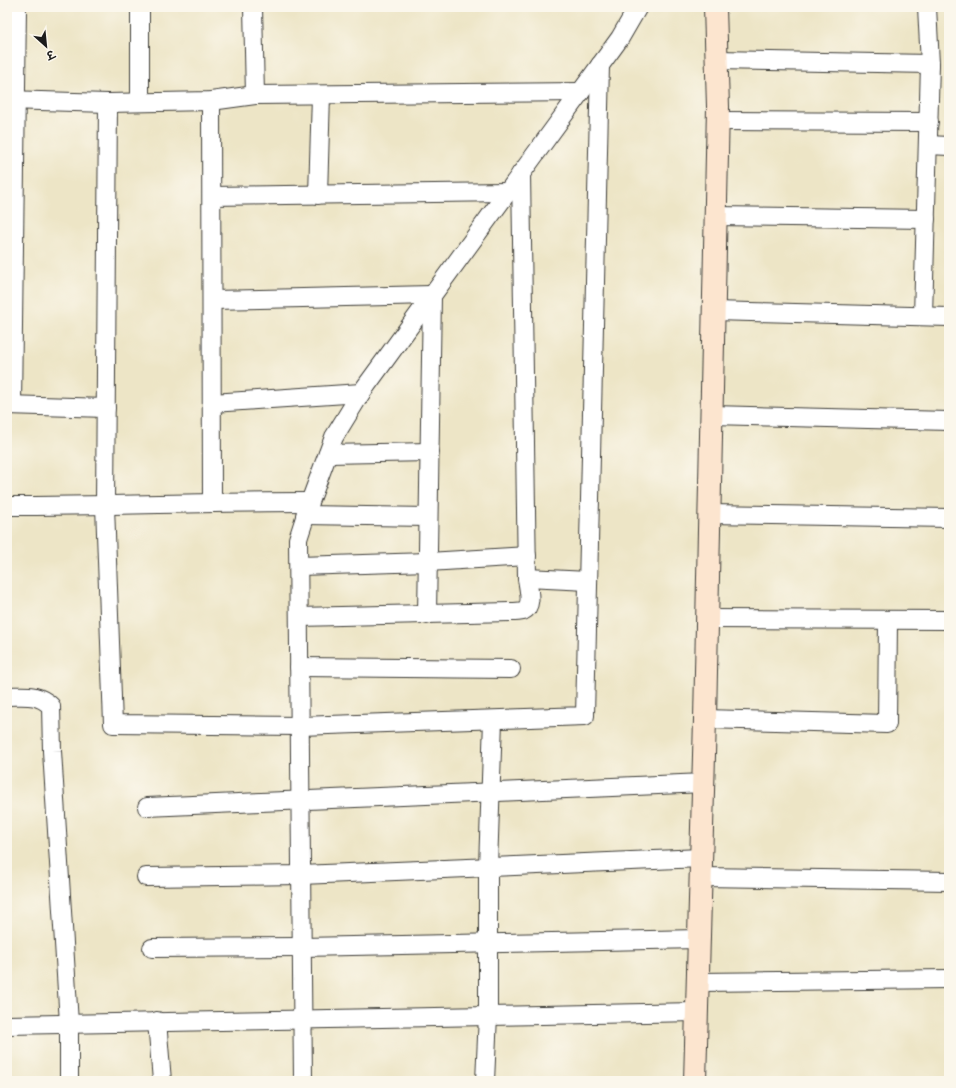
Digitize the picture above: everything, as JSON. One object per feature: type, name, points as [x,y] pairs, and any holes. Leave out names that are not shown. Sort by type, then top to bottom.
[{"type":"street","points":[[18,7],[11,100],[9,405],[106,408]]},
{"type":"street","points":[[140,7],[140,102]]},
{"type":"street","points":[[253,7],[255,95]]},
{"type":"street","points":[[303,1081],[298,539],[334,437],[361,393],[620,38],[638,7]]},
{"type":"street","points":[[695,1081],[708,619],[718,121],[715,7]]},
{"type":"street","points":[[923,316],[930,64],[927,7]]},
{"type":"street","points":[[717,60],[930,64]]},
{"type":"street","points":[[108,103],[105,506],[113,724],[300,726],[585,716],[600,65]]},
{"type":"street","points":[[11,100],[108,103],[211,101],[255,95],[580,92]]},
{"type":"street","points":[[318,195],[321,95]]},
{"type":"street","points":[[211,101],[212,502]]},
{"type":"street","points":[[718,121],[929,122]]},
{"type":"street","points":[[928,145],[949,146]]},
{"type":"street","points":[[298,617],[510,612],[522,611],[528,607],[530,602],[527,578],[521,173]]},
{"type":"street","points":[[212,196],[508,192]]},
{"type":"street","points":[[716,216],[926,219]]},
{"type":"street","points":[[212,300],[432,295]]},
{"type":"street","points":[[427,615],[432,295]]},
{"type":"street","points":[[714,311],[949,317]]},
{"type":"street","points":[[212,403],[361,393]]},
{"type":"street","points":[[712,415],[949,421]]},
{"type":"street","points":[[328,454],[430,452]]},
{"type":"street","points":[[7,506],[105,506],[212,502],[428,517]]},
{"type":"street","points":[[710,514],[949,518]]},
{"type":"street","points":[[299,566],[428,562],[527,556]]},
{"type":"street","points":[[527,578],[588,581]]},
{"type":"street","points":[[708,619],[949,620]]},
{"type":"street","points":[[705,720],[887,724],[888,620]]},
{"type":"street","points":[[299,667],[511,669]]},
{"type":"street","points":[[7,696],[38,696],[51,706],[69,1023],[69,1081]]},
{"type":"street","points":[[485,1081],[488,1015],[488,867],[494,720]]},
{"type":"street","points":[[147,807],[704,784]]},
{"type":"street","points":[[146,877],[301,875],[488,867],[701,867],[949,881]]},
{"type":"street","points":[[152,948],[302,947],[699,939]]},
{"type":"street","points":[[698,982],[949,979]]},
{"type":"street","points":[[7,1025],[697,1012]]},
{"type":"street","points":[[157,1021],[162,1081]]}]
